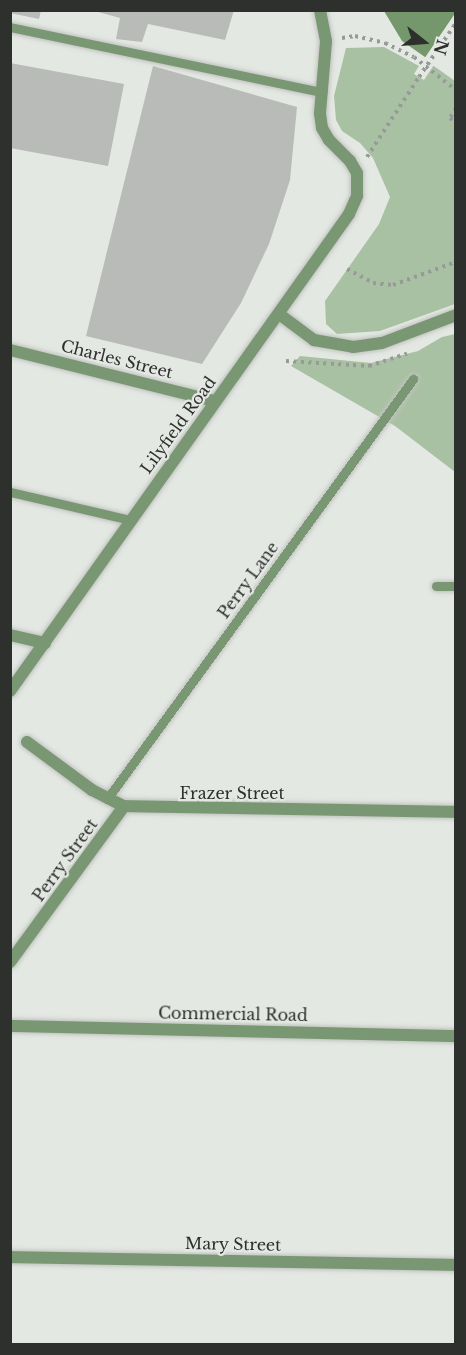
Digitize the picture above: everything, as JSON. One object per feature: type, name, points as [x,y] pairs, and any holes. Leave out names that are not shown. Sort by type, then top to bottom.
[{"type":"street","points":[[321,10],[326,40],[322,128],[329,140],[350,161],[357,173]]},
{"type":"street","name":"Lilyfield Road","points":[[10,691],[349,214],[357,196],[357,173]]},
{"type":"street","points":[[279,314],[314,340],[339,346],[367,346],[402,336],[456,315]]},
{"type":"street","name":"Charles Street","points":[[10,350],[215,401]]},
{"type":"street","points":[[10,635],[45,643]]},
{"type":"street","name":"Frazer Street","points":[[27,742],[107,799],[124,806],[456,812]]},
{"type":"street","name":"Perry Street","points":[[10,962],[124,806]]},
{"type":"street","name":"Commercial Road","points":[[10,1026],[456,1036]]},
{"type":"street","name":"Mary Street","points":[[10,1257],[456,1265]]},
{"type":"lane","points":[[10,27],[322,92]]},
{"type":"lane","name":"Perry Lane","points":[[107,799],[413,379]]},
{"type":"lane","points":[[10,492],[130,520]]},
{"type":"lane","points":[[436,586],[456,586]]},
{"type":"path","points":[[357,173],[456,23]]},
{"type":"path","points":[[326,40],[355,36],[385,42],[414,57],[456,90]]},
{"type":"path","points":[[456,108],[450,118],[456,123]]},
{"type":"path","points":[[347,269],[382,286],[406,281],[456,262]]},
{"type":"path","points":[[402,336],[413,379]]},
{"type":"shaded area","points":[[384,11],[455,11],[455,78],[402,41]]},
{"type":"shaded area","points":[[455,33],[455,304],[380,331],[337,334],[326,324],[325,301],[379,224],[390,197],[373,158],[360,143],[342,131],[336,120],[334,96],[346,48],[384,47],[419,66],[414,74],[424,80]]},
{"type":"shaded area","points":[[455,334],[455,472],[395,426],[291,366],[300,356],[371,363],[418,351],[442,337]]},
{"type":"pier","points":[[456,12],[456,81],[455,81],[424,59]]},
{"type":"building","points":[[10,10],[41,10],[39,19],[10,13]]},
{"type":"building","points":[[91,10],[234,10],[225,40],[148,24],[142,42],[116,39],[120,18]]},
{"type":"building","points":[[10,63],[124,84],[108,166],[10,148]]},
{"type":"building","points":[[153,66],[297,107],[290,180],[269,244],[241,303],[202,364],[86,336]]}]
